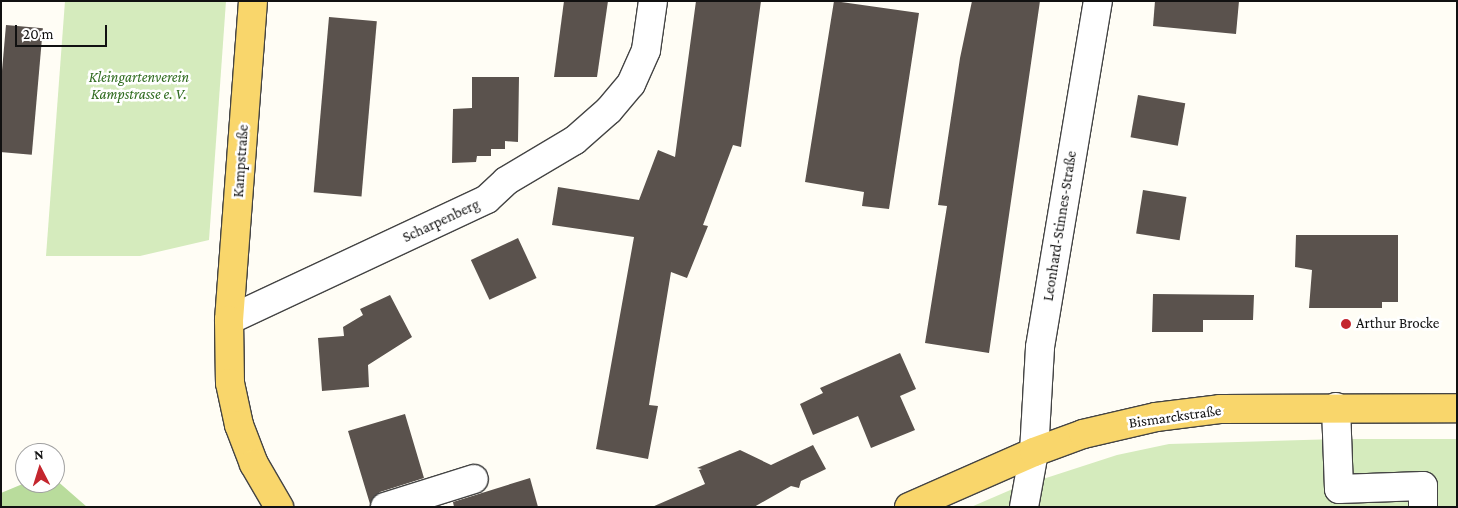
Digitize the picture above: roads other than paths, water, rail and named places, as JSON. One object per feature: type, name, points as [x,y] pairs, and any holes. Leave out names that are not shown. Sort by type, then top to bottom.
[{"type":"main road","name":"Kampstraße","points":[[229,320],[253,1]]},
{"type":"main road","points":[[229,320],[230,383],[239,425],[254,464],[279,507]]},
{"type":"main road","name":"Bismarckstraße","points":[[909,507],[1034,452],[1083,434],[1156,417],[1220,409],[1336,407],[1457,408]]},
{"type":"street","name":"Scharpenberg","points":[[229,320],[487,199],[506,181],[575,140],[609,110],[632,84],[646,50],[653,1]]},
{"type":"street","name":"Leonhard-Stinnes-Straße","points":[[1024,507],[1034,452],[1040,347],[1098,1]]},
{"type":"street","points":[[1336,407],[1339,489],[1423,486],[1423,507]]},
{"type":"street","points":[[385,507],[474,479]]},
{"type":"place","name":"Arthur Brocke","points":[[1346,324]]},
{"type":"park label","name":"Kleingartenverein Kampstrasse e. V.","points":[[139,86]]}]
